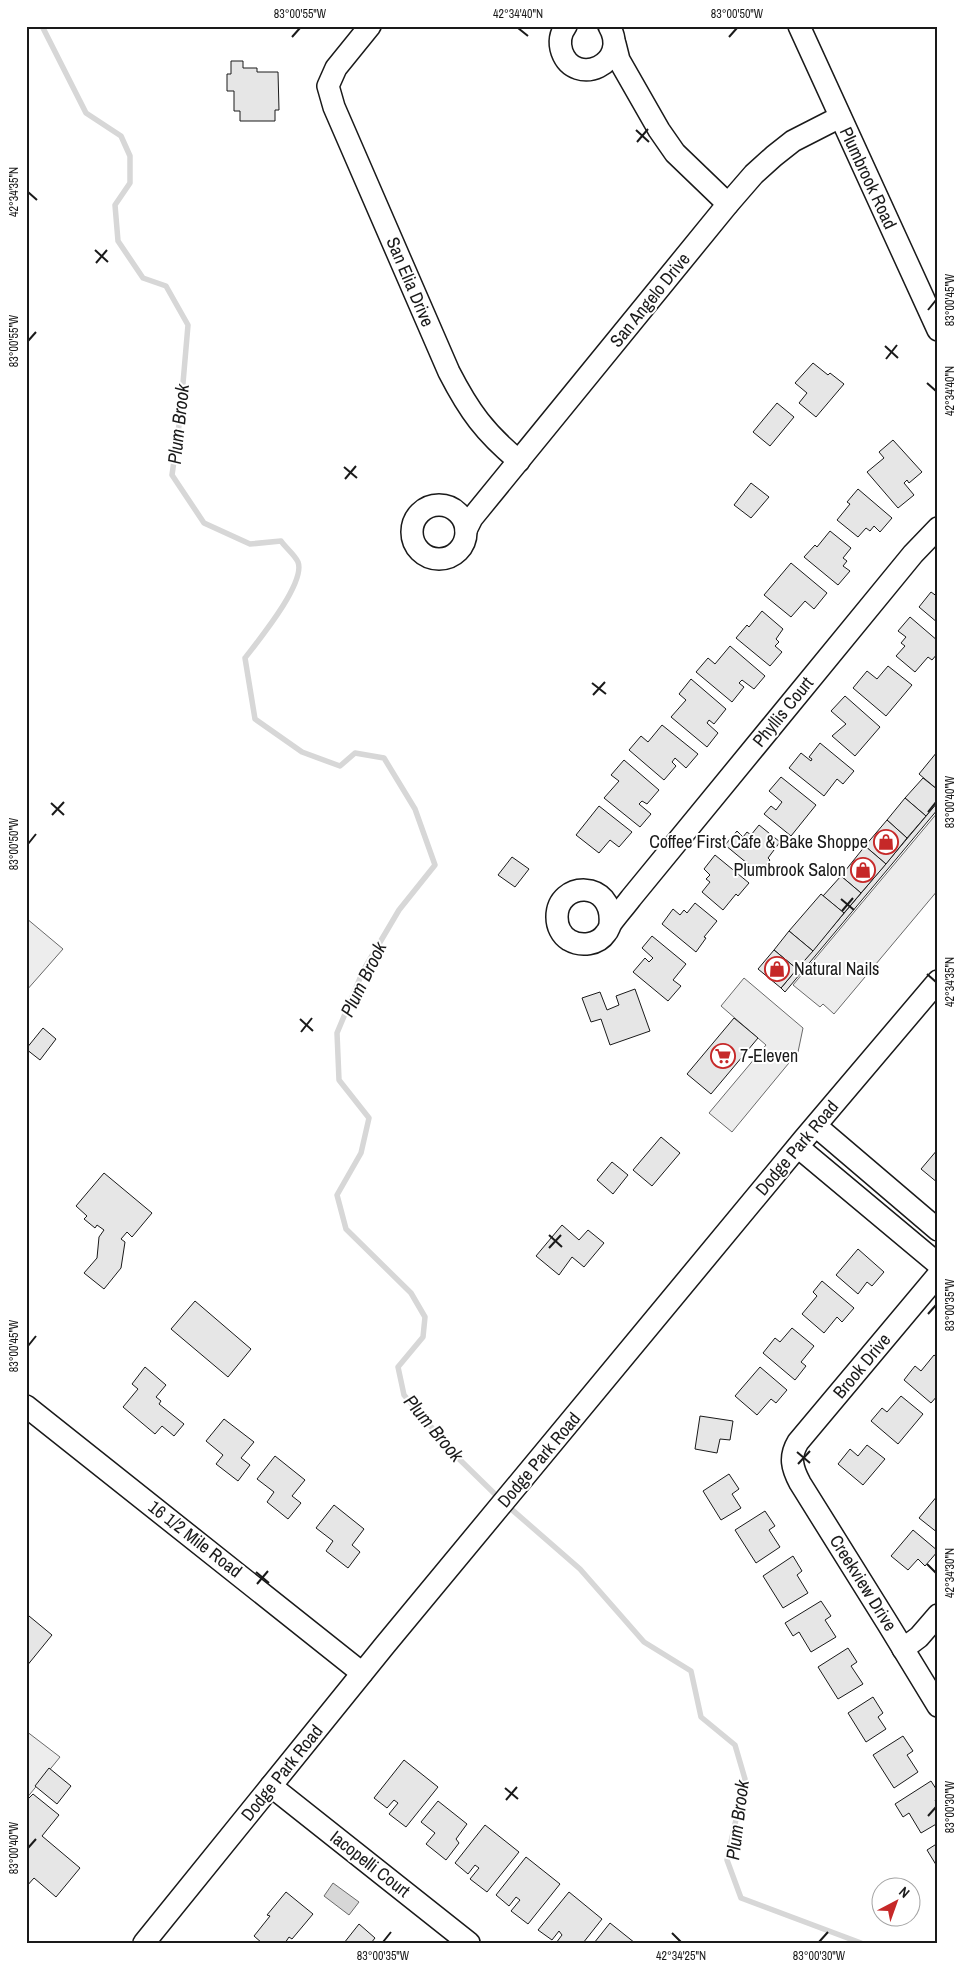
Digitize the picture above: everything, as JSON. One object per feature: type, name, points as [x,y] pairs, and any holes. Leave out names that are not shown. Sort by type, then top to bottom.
[{"type":"street","name":"San Elia Drive","points":[[370,26],[336,68],[328,86],[334,107],[461,395],[484,428],[499,445],[519,462]]},
{"type":"street","points":[[566,26],[560,37],[560,46],[562,54],[568,62],[584,70],[612,70],[628,75]]},
{"type":"street","name":"Plumbrook Road","points":[[799,26],[938,330]]},
{"type":"street","points":[[593,70],[601,66],[613,53],[612,35]]},
{"type":"street","points":[[612,35],[620,60],[658,130],[675,153],[728,204]]},
{"type":"street","name":"San Angelo Drive","points":[[481,508],[451,508],[442,505],[424,509],[413,522],[411,531],[416,548],[430,558],[448,558],[462,547],[466,530],[481,508],[754,174],[780,151],[800,137],[840,118]]},
{"type":"street","points":[[451,508],[458,513],[466,530]]},
{"type":"street","name":"Phyllis Court","points":[[631,898],[617,901],[604,898],[588,890],[570,893],[559,906],[557,923],[566,938],[583,944],[592,943],[600,939],[607,932],[610,924],[631,898],[913,554],[938,528]]},
{"type":"street","points":[[604,898],[609,906],[610,924]]},
{"type":"street","name":"Dodge Park Road","points":[[144,1943],[362,1673],[938,980]]},
{"type":"street","points":[[816,1126],[938,1230]]},
{"type":"street","points":[[798,1147],[938,1264]]},
{"type":"street","name":"Brook Drive","points":[[791,1459],[798,1442],[938,1276]]},
{"type":"street","name":"16 1/2 Mile Road","points":[[26,1406],[362,1673]]},
{"type":"street","name":"Creekview Drive","points":[[791,1459],[794,1472],[800,1483],[938,1706]]},
{"type":"street","points":[[903,1649],[919,1637],[938,1615]]},
{"type":"street","name":"Iacopelli Court","points":[[271,1786],[469,1943]]},
{"type":"shaded area","points":[[938,812],[938,890],[834,1014],[823,1004],[820,1007],[793,985]]},
{"type":"shaded area","points":[[26,918],[63,949],[26,991]]},
{"type":"shaded area","points":[[744,978],[803,1028],[798,1052],[732,1132],[709,1113],[766,1045],[721,1006]]},
{"type":"shaded area","points":[[26,1731],[60,1757],[26,1799]]},
{"type":"shaded area","points":[[333,1883],[359,1902],[349,1915],[324,1896]]},
{"type":"building","points":[[231,61],[243,61],[243,68],[257,68],[257,72],[278,72],[279,110],[275,110],[275,121],[240,121],[240,111],[234,111],[234,91],[227,91],[227,74],[231,74]]},
{"type":"building","points":[[813,363],[828,375],[830,373],[844,384],[816,417],[799,403],[807,393],[795,383]]},
{"type":"building","points":[[777,403],[794,417],[770,446],[753,432]]},
{"type":"building","points":[[893,440],[922,472],[909,483],[907,480],[904,483],[914,495],[898,508],[867,472],[884,458],[879,452]]},
{"type":"building","points":[[751,483],[769,497],[751,518],[734,505]]},
{"type":"building","points":[[858,489],[892,518],[880,532],[874,526],[870,531],[866,528],[858,537],[837,520],[850,504],[847,502]]},
{"type":"building","points":[[830,531],[851,548],[843,558],[847,561],[843,566],[850,571],[838,585],[804,557],[815,545],[817,547]]},
{"type":"building","points":[[791,563],[827,593],[814,609],[805,601],[791,617],[764,595]]},
{"type":"building","points":[[931,592],[938,597],[938,623],[919,607]]},
{"type":"building","points":[[762,611],[783,629],[776,639],[779,642],[775,646],[782,652],[770,666],[736,638],[747,625],[749,627]]},
{"type":"building","points":[[910,617],[938,641],[938,653],[932,660],[928,657],[915,672],[896,656],[905,646],[901,643],[906,637],[898,631]]},
{"type":"building","points":[[730,646],[765,676],[754,689],[742,680],[739,683],[744,687],[732,702],[696,672],[708,658],[715,664]]},
{"type":"building","points":[[888,666],[912,685],[886,716],[853,688],[867,671],[877,679]]},
{"type":"building","points":[[691,679],[726,709],[714,724],[709,720],[707,723],[718,733],[707,747],[671,717],[686,700],[679,694]]},
{"type":"building","points":[[845,696],[880,727],[855,756],[832,736],[846,724],[831,711]]},
{"type":"building","points":[[662,725],[698,754],[686,768],[675,758],[672,762],[676,766],[664,780],[629,750],[641,736],[648,742]]},
{"type":"building","points":[[820,743],[854,771],[843,784],[837,779],[824,796],[789,768],[801,753],[811,761],[812,759],[809,757]]},
{"type":"building","points":[[938,752],[938,790],[919,774]]},
{"type":"building","points":[[624,760],[659,790],[647,804],[642,801],[639,804],[651,814],[640,827],[604,798],[619,781],[611,775]]},
{"type":"building","points":[[781,777],[816,805],[791,836],[764,814],[771,806],[776,810],[782,802],[769,791]]},
{"type":"building","points":[[923,778],[938,790],[938,802],[926,816],[905,798]]},
{"type":"building","points":[[905,798],[926,816],[907,838],[887,820]]},
{"type":"building","points":[[938,802],[938,809],[785,992],[781,988]]},
{"type":"building","points":[[599,806],[632,832],[619,847],[610,840],[599,853],[576,835]]},
{"type":"building","name":"Coffee First Cafe & Bake Shoppe","points":[[887,820],[907,838],[886,864],[865,846]]},
{"type":"building","points":[[759,825],[780,842],[768,858],[770,860],[759,873],[725,845],[737,831],[743,837],[747,832],[751,835]]},
{"type":"building","name":"Plumbrook Salon","points":[[865,846],[886,864],[861,893],[841,876]]},
{"type":"building","points":[[715,855],[749,883],[738,896],[736,894],[723,910],[702,892],[710,882],[706,879],[710,875],[704,869]]},
{"type":"building","points":[[512,857],[529,869],[515,887],[498,875]]},
{"type":"building","points":[[841,876],[861,893],[844,913],[823,896]]},
{"type":"building","points":[[821,894],[844,913],[813,951],[789,931]]},
{"type":"building","points":[[695,903],[717,921],[704,937],[706,938],[696,952],[662,924],[673,909],[680,915],[684,910],[687,913]]},
{"type":"building","points":[[789,931],[813,951],[797,969],[774,950]]},
{"type":"building","points":[[652,936],[686,964],[673,980],[681,986],[668,1001],[633,972],[645,958],[649,962],[653,958],[642,948]]},
{"type":"building","name":"Natural Nails","points":[[774,950],[797,969],[781,988],[758,969]]},
{"type":"building","points":[[635,989],[650,1031],[610,1045],[601,1019],[591,1022],[582,998],[600,992],[607,1010],[619,1005],[616,996]]},
{"type":"building","name":"7-Eleven","points":[[734,1018],[758,1038],[711,1094],[687,1074]]},
{"type":"building","points":[[43,1028],[56,1039],[40,1060],[26,1049]]},
{"type":"building","points":[[661,1137],[680,1153],[652,1186],[633,1170]]},
{"type":"building","points":[[938,1149],[938,1183],[921,1169]]},
{"type":"building","points":[[612,1162],[628,1175],[613,1194],[597,1180]]},
{"type":"building","points":[[104,1173],[152,1213],[132,1237],[127,1232],[121,1239],[125,1242],[121,1268],[104,1289],[84,1273],[97,1258],[99,1237],[104,1230],[97,1225],[95,1228],[84,1219],[87,1216],[76,1206]]},
{"type":"building","points":[[562,1225],[579,1240],[588,1230],[604,1243],[584,1267],[572,1257],[559,1275],[536,1256]]},
{"type":"building","points":[[858,1249],[884,1272],[872,1286],[867,1282],[858,1294],[836,1275]]},
{"type":"building","points":[[822,1281],[854,1308],[842,1322],[837,1317],[824,1333],[802,1314],[817,1296],[813,1292]]},
{"type":"building","points":[[195,1301],[251,1349],[228,1377],[171,1329]]},
{"type":"building","points":[[792,1328],[814,1346],[801,1362],[806,1366],[795,1380],[763,1353],[775,1338],[780,1342]]},
{"type":"building","points":[[934,1355],[938,1358],[938,1395],[931,1403],[904,1380],[915,1366],[921,1371]]},
{"type":"building","points":[[145,1367],[166,1385],[156,1397],[161,1401],[159,1404],[184,1424],[174,1436],[162,1426],[155,1434],[123,1407],[138,1389],[132,1384]]},
{"type":"building","points":[[760,1367],[787,1390],[776,1403],[771,1399],[757,1415],[735,1396]]},
{"type":"building","points":[[901,1396],[923,1414],[898,1444],[871,1421],[882,1408],[887,1412]]},
{"type":"building","points":[[700,1416],[733,1421],[730,1440],[720,1439],[717,1453],[695,1449]]},
{"type":"building","points":[[224,1419],[254,1442],[241,1458],[250,1465],[238,1481],[216,1464],[223,1455],[206,1441]]},
{"type":"building","points":[[867,1445],[885,1459],[863,1485],[838,1464],[850,1449],[858,1456]]},
{"type":"building","points":[[275,1456],[305,1480],[292,1496],[301,1503],[288,1519],[267,1502],[274,1492],[257,1479]]},
{"type":"building","points":[[729,1474],[739,1489],[732,1494],[741,1508],[721,1520],[703,1491]]},
{"type":"building","points":[[938,1495],[938,1533],[919,1518]]},
{"type":"building","points":[[334,1505],[364,1529],[352,1545],[360,1552],[348,1568],[326,1551],[333,1541],[316,1528]]},
{"type":"building","points":[[765,1511],[775,1526],[769,1530],[780,1547],[756,1563],[735,1530]]},
{"type":"building","points":[[913,1530],[938,1551],[925,1566],[918,1559],[908,1570],[891,1556]]},
{"type":"building","points":[[793,1556],[802,1571],[797,1575],[808,1593],[783,1608],[763,1576]]},
{"type":"building","points":[[821,1601],[831,1616],[825,1620],[836,1637],[811,1652],[799,1632],[793,1636],[785,1623]]},
{"type":"building","points":[[29,1616],[52,1635],[26,1667],[26,1620]]},
{"type":"building","points":[[848,1648],[857,1662],[851,1666],[863,1684],[838,1699],[818,1667]]},
{"type":"building","points":[[873,1697],[883,1713],[878,1717],[886,1729],[866,1742],[848,1713]]},
{"type":"building","points":[[903,1736],[913,1751],[907,1755],[918,1772],[894,1788],[873,1755]]},
{"type":"building","points":[[404,1760],[438,1787],[406,1827],[389,1814],[398,1803],[394,1800],[387,1808],[374,1798]]},
{"type":"building","points":[[49,1768],[71,1786],[57,1804],[35,1786]]},
{"type":"building","points":[[931,1781],[938,1792],[938,1798],[935,1800],[938,1805],[938,1823],[921,1833],[909,1813],[903,1817],[895,1804]]},
{"type":"building","points":[[33,1794],[59,1815],[42,1836],[80,1868],[56,1897],[34,1878],[26,1887],[26,1801]]},
{"type":"building","points":[[438,1801],[467,1824],[456,1839],[459,1843],[446,1860],[426,1844],[435,1833],[421,1822]]},
{"type":"building","points":[[485,1825],[519,1852],[487,1892],[470,1879],[479,1868],[475,1865],[468,1874],[455,1863]]},
{"type":"building","points":[[938,1843],[938,1868],[927,1850]]},
{"type":"building","points":[[526,1857],[560,1884],[528,1924],[511,1911],[520,1900],[516,1897],[509,1906],[496,1895]]},
{"type":"building","points":[[286,1892],[313,1914],[292,1939],[289,1937],[285,1943],[262,1943],[254,1936],[270,1916],[267,1915]]},
{"type":"building","points":[[569,1892],[602,1919],[583,1943],[556,1943],[562,1935],[559,1931],[552,1940],[538,1930]]},
{"type":"building","points":[[610,1923],[635,1943],[594,1943]]},
{"type":"building","points":[[359,1924],[375,1938],[371,1943],[344,1943]]},
{"type":"waterway","name":"Plum Brook","points":[[42,26],[86,113],[121,136],[130,156],[130,183],[115,205],[118,241],[143,278],[166,286],[188,325],[180,418],[172,475],[204,523],[250,544],[281,541],[298,562],[299,571],[288,597],[270,626],[245,658],[255,719],[302,752],[340,766],[355,753],[384,758],[415,809],[435,865],[399,910],[363,971],[337,1033],[339,1080],[369,1118],[361,1153],[337,1195],[346,1229],[411,1293],[425,1317],[423,1337],[398,1367],[404,1395],[456,1456],[502,1501],[580,1569],[644,1642],[691,1671],[701,1717],[735,1745],[745,1779],[727,1860],[741,1898],[861,1943]]},
{"type":"place","name":"Coffee First Cafe & Bake Shoppe","points":[[886,842]]},
{"type":"place","name":"Plumbrook Salon","points":[[863,870]]},
{"type":"place","name":"Natural Nails","points":[[777,969]]},
{"type":"place","name":"7-Eleven","points":[[723,1056]]}]
